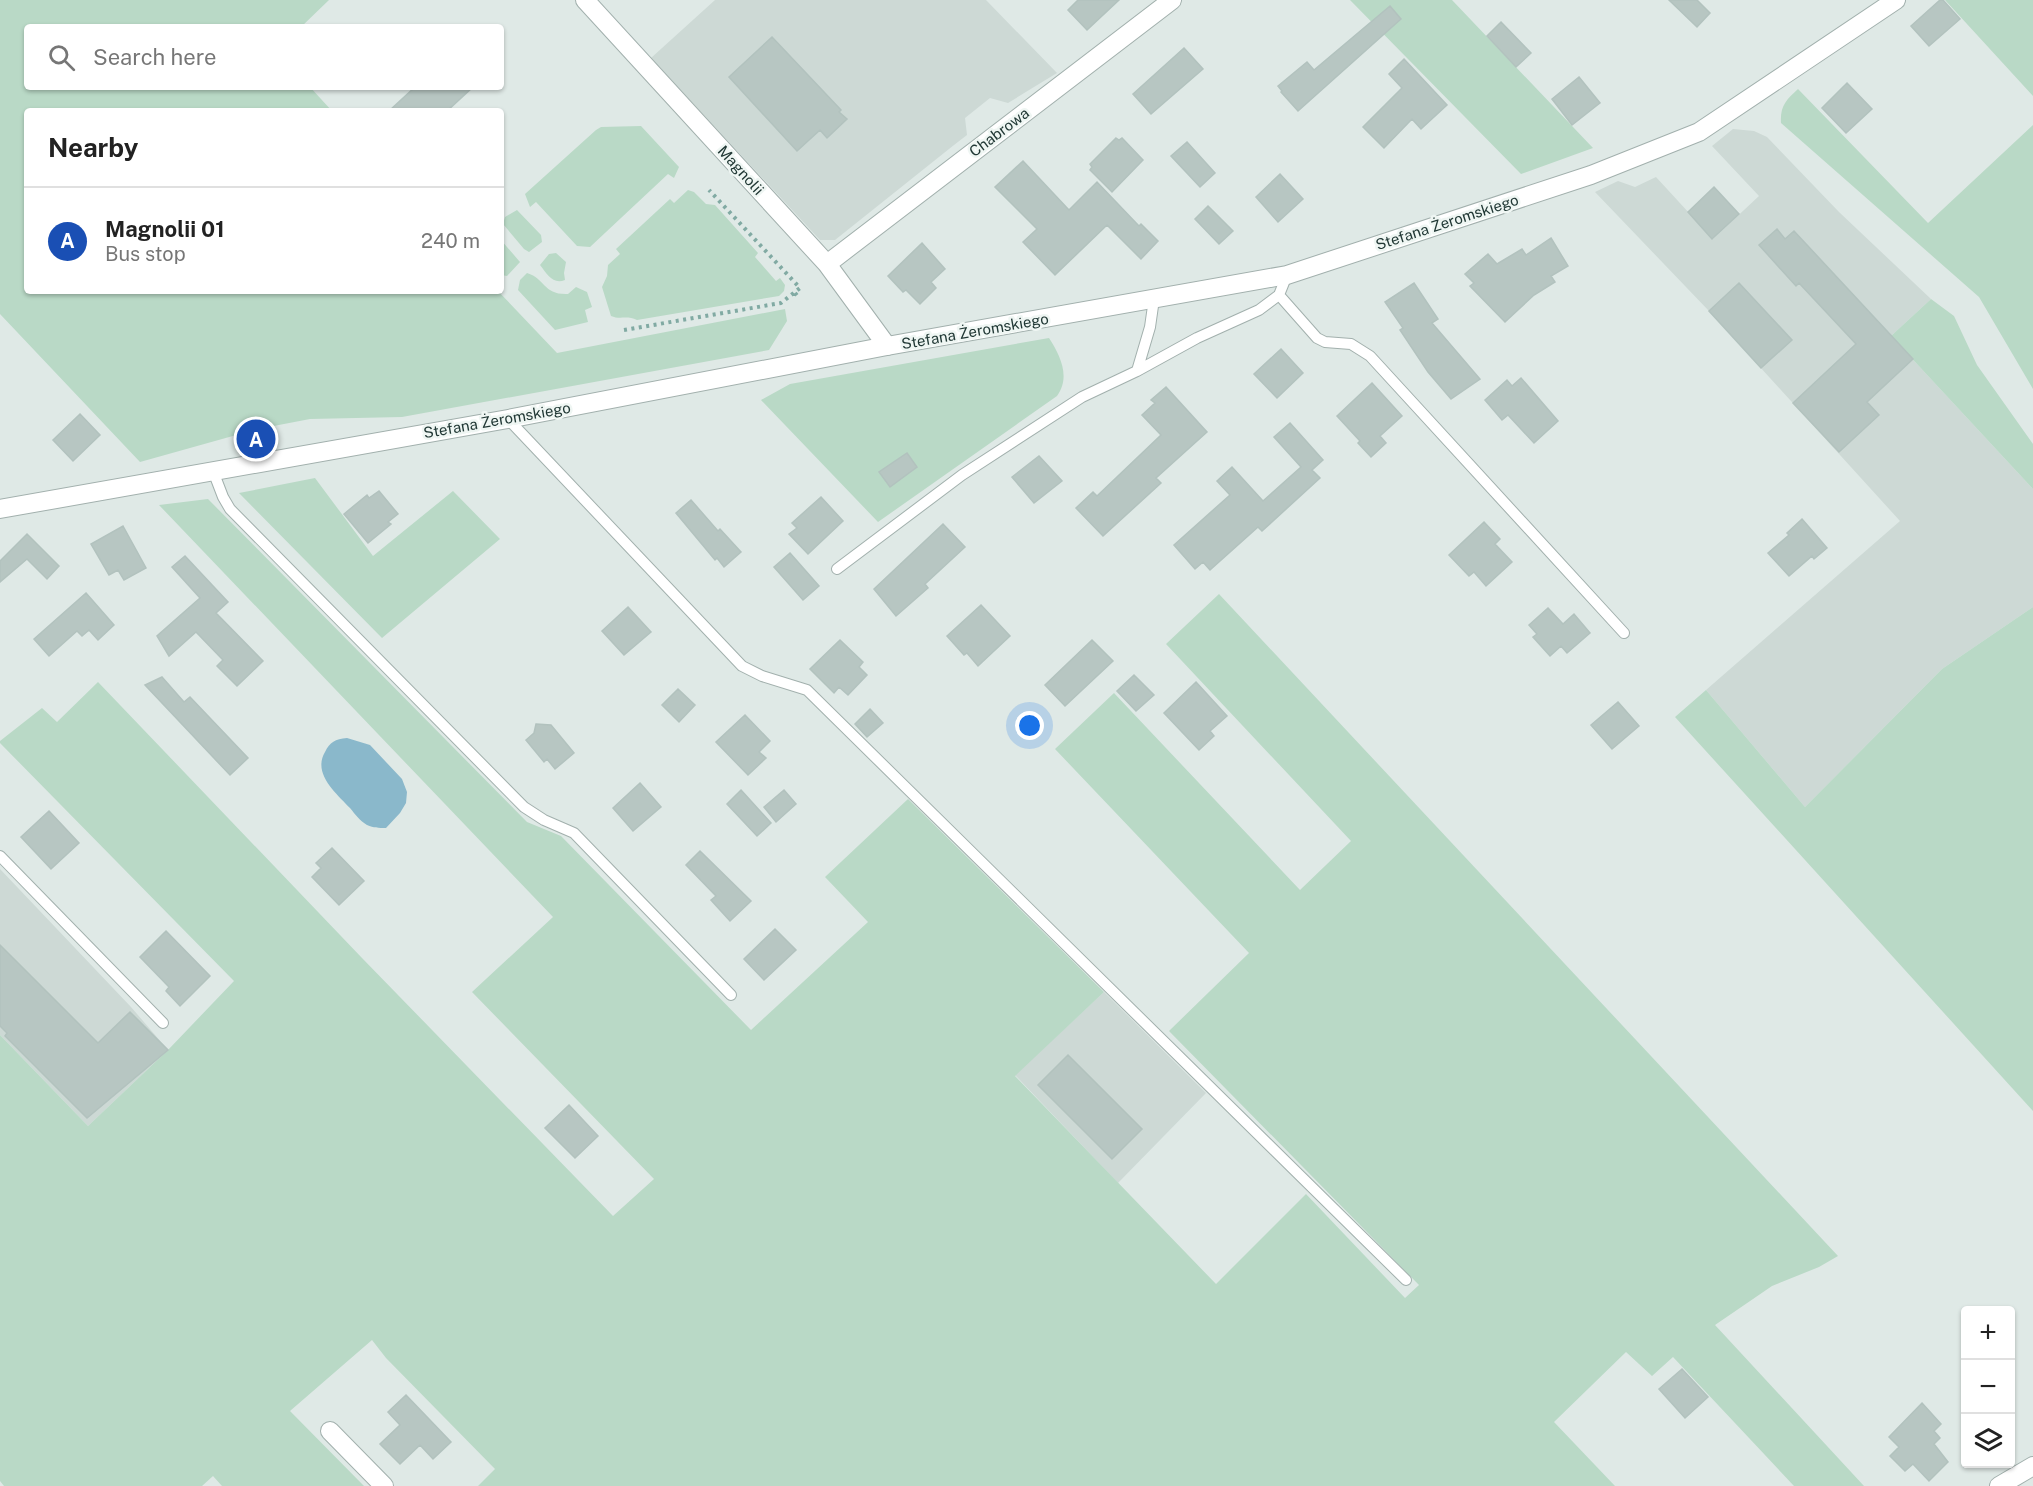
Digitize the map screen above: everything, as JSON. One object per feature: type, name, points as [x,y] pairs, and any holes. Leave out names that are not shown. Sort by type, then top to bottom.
[{"type":"street","name":"Magnolii","points":[[585,0],[827,264],[887,346]]},
{"type":"street","name":"Stefana Żeromskiego","points":[[0,509],[508,419],[887,346],[1287,275],[1591,175],[1699,132],[1896,0]]},
{"type":"street","name":"Chabrowa","points":[[827,264],[1164,2]]},
{"type":"street","points":[[330,1431],[384,1486]]},
{"type":"street","points":[[1999,1486],[2033,1466]]},
{"type":"lane","points":[[837,569],[962,474],[1082,397],[1137,371],[1197,338],[1259,310],[1280,295],[1287,275]]},
{"type":"lane","points":[[1280,295],[1317,338],[1325,342],[1351,344],[1370,356],[1624,633]]},
{"type":"lane","points":[[1137,371],[1150,327],[1154,299]]},
{"type":"lane","points":[[508,419],[742,666],[762,676],[807,690],[1406,1281]]},
{"type":"lane","points":[[213,471],[230,509],[524,807],[544,820],[574,833],[731,995]]},
{"type":"lane","points":[[0,856],[163,1023]]},
{"type":"path","points":[[624,330],[781,303],[800,288],[709,189]]},
{"type":"path","points":[[795,293],[799,298]]},
{"type":"shaded area","points":[[715,0],[986,0],[1057,73],[1008,103],[990,98],[965,118],[967,135],[835,240],[820,240],[651,58]]},
{"type":"shaded area","points":[[1733,129],[1754,131],[1767,137],[1839,212],[1931,299],[1891,336],[2033,489],[2033,607],[1942,669],[1805,807],[1706,690],[1900,521],[1709,311],[1595,192],[1618,181],[1635,187],[1656,177],[1713,239],[1759,196],[1712,146]]},
{"type":"shaded area","points":[[0,869],[131,1007],[168,1050],[88,1126],[0,1035]]},
{"type":"shaded area","points":[[1104,992],[1206,1093],[1118,1183],[1015,1075]]},
{"type":"green space","points":[[0,0],[329,0],[304,24],[24,24],[24,90],[313,90],[329,108],[24,108],[24,294],[501,294],[557,353],[785,309],[787,321],[769,350],[402,417],[310,419],[258,429],[140,462],[0,314]]},
{"type":"green space","points":[[1350,0],[1452,0],[1593,148],[1521,174]]},
{"type":"green space","points":[[1945,0],[2033,0],[2033,96]]},
{"type":"green space","points":[[1798,89],[1928,223],[2033,125],[2033,389],[1979,297],[1781,123],[1785,104]]},
{"type":"green space","points":[[641,126],[679,167],[674,178],[668,174],[590,247],[577,246],[536,202],[530,207],[525,194],[596,130],[601,127]]},
{"type":"green space","points":[[688,190],[694,192],[706,204],[715,205],[758,253],[755,257],[776,281],[780,278],[785,285],[784,291],[779,296],[637,320],[611,316],[602,287],[607,276],[608,265],[620,254],[616,249],[670,199],[674,203]]},
{"type":"green space","points":[[517,210],[541,235],[542,242],[529,252],[524,249],[504,225],[505,217]]},
{"type":"green space","points":[[504,243],[520,262],[507,276],[504,276]]},
{"type":"green space","points":[[556,253],[566,262],[565,280],[554,280],[540,265],[549,254]]},
{"type":"green space","points":[[527,273],[560,294],[568,294],[576,287],[587,292],[592,307],[585,310],[588,322],[555,330],[518,290],[520,280]]},
{"type":"green space","points":[[1931,299],[1954,316],[1977,365],[2033,444],[2033,489],[1891,336]]},
{"type":"green space","points":[[1049,338],[1060,359],[1064,374],[1057,396],[878,522],[761,400],[790,384]]},
{"type":"green space","points":[[315,478],[373,556],[453,491],[500,539],[382,638],[239,493]]},
{"type":"green space","points":[[208,499],[527,822],[561,836],[751,1030],[868,922],[825,877],[908,799],[1104,992],[1015,1076],[1216,1284],[1306,1194],[1405,1298],[1419,1285],[1169,1031],[1249,953],[1055,749],[1114,693],[1300,890],[1351,841],[1166,644],[1219,594],[1838,1256],[1819,1267],[1772,1286],[1715,1325],[1864,1486],[1794,1486],[1673,1357],[1652,1376],[1626,1352],[1554,1422],[1615,1486],[478,1486],[495,1469],[386,1358],[372,1340],[290,1411],[364,1486],[222,1486],[213,1476],[202,1486],[4,1486],[0,1481],[0,1035],[88,1126],[168,1050],[234,981],[0,743],[42,708],[57,722],[98,682],[613,1216],[654,1179],[472,992],[553,917],[159,505]]},
{"type":"green space","points":[[2033,607],[2033,1111],[1675,717],[1706,690],[1805,807],[1942,669]]},
{"type":"water","points":[[347,738],[370,745],[402,779],[407,792],[406,803],[386,828],[372,827],[362,822],[333,790],[324,776],[322,760],[327,749],[331,743]]},
{"type":"building","points":[[1078,0],[1119,0],[1087,30],[1068,10]]},
{"type":"building","points":[[1669,0],[1697,0],[1710,13],[1697,27]]},
{"type":"building","points":[[1940,0],[1943,0],[1960,19],[1929,46],[1911,26]]},
{"type":"building","points":[[1390,6],[1401,19],[1298,111],[1278,86],[1307,62],[1314,70]]},
{"type":"building","points":[[1501,22],[1531,53],[1516,67],[1487,36]]},
{"type":"building","points":[[772,37],[847,119],[827,138],[820,130],[797,151],[729,77]]},
{"type":"building","points":[[1184,48],[1203,69],[1151,114],[1133,94]]},
{"type":"building","points":[[1404,59],[1447,105],[1421,129],[1412,119],[1384,148],[1363,127],[1402,88],[1389,74]]},
{"type":"building","points":[[1579,77],[1600,103],[1572,125],[1552,99]]},
{"type":"building","points":[[1847,83],[1872,109],[1846,133],[1822,108]]},
{"type":"building","points":[[412,90],[470,90],[450,108],[392,108]]},
{"type":"building","points":[[1116,138],[1119,140],[1122,138],[1143,160],[1112,192],[1090,170],[1092,167],[1090,164]]},
{"type":"building","points":[[1187,142],[1215,173],[1200,187],[1171,156]]},
{"type":"building","points":[[1023,161],[1069,210],[1097,182],[1139,226],[1141,224],[1158,241],[1141,259],[1107,225],[1055,275],[1023,242],[1037,229],[995,187]]},
{"type":"building","points":[[1280,174],[1303,199],[1278,222],[1256,197]]},
{"type":"building","points":[[1714,187],[1739,214],[1712,239],[1688,212]]},
{"type":"building","points":[[1208,206],[1233,231],[1219,244],[1195,219]]},
{"type":"building","points":[[1777,229],[1785,239],[1794,231],[1913,359],[1867,402],[1879,415],[1839,452],[1793,403],[1856,344],[1799,283],[1796,286],[1759,245]]},
{"type":"building","points":[[1551,238],[1568,266],[1551,276],[1555,282],[1534,295],[1505,322],[1470,286],[1474,283],[1465,274],[1488,254],[1497,264],[1522,249],[1526,255]]},
{"type":"building","points":[[922,243],[945,269],[931,282],[936,288],[920,304],[906,290],[903,292],[888,276]]},
{"type":"building","points":[[1414,283],[1438,319],[1432,323],[1480,379],[1451,399],[1428,372],[1400,330],[1403,328],[1385,302]]},
{"type":"building","points":[[1739,283],[1792,340],[1761,368],[1709,311]]},
{"type":"building","points":[[1281,349],[1303,373],[1277,398],[1254,374]]},
{"type":"building","points":[[1521,378],[1558,421],[1534,443],[1508,415],[1502,420],[1485,400],[1507,380],[1512,386]]},
{"type":"building","points":[[1372,383],[1402,416],[1380,436],[1386,443],[1371,457],[1337,416]]},
{"type":"building","points":[[1166,387],[1207,432],[1156,478],[1161,483],[1103,536],[1076,508],[1093,492],[1097,496],[1161,435],[1142,415],[1155,403],[1151,400]]},
{"type":"building","points":[[80,414],[100,435],[73,461],[53,440]]},
{"type":"building","points":[[1290,423],[1323,460],[1312,470],[1320,478],[1262,531],[1258,527],[1210,570],[1203,562],[1195,569],[1174,545],[1230,495],[1217,481],[1232,467],[1263,501],[1301,467],[1274,437]]},
{"type":"building","points":[[907,453],[917,467],[890,487],[879,472]]},
{"type":"building","points":[[1039,456],[1062,481],[1034,503],[1012,477]]},
{"type":"building","points":[[379,491],[398,514],[388,522],[391,524],[368,543],[344,514],[367,495],[369,498]]},
{"type":"building","points":[[821,497],[843,521],[808,554],[789,534],[797,528],[792,523]]},
{"type":"building","points":[[691,500],[718,531],[720,529],[741,552],[724,567],[717,558],[715,560],[676,513]]},
{"type":"building","points":[[1802,519],[1827,548],[1814,559],[1812,556],[1789,576],[1768,553],[1789,535],[1787,533]]},
{"type":"building","points":[[1484,522],[1500,539],[1495,544],[1512,562],[1486,586],[1474,572],[1469,576],[1449,555]]},
{"type":"building","points":[[943,524],[965,547],[925,584],[928,588],[896,616],[874,589]]},
{"type":"building","points":[[123,526],[146,568],[124,580],[118,570],[109,575],[91,544]]},
{"type":"building","points":[[27,534],[59,566],[47,579],[27,559],[0,582],[0,561]]},
{"type":"building","points":[[790,553],[819,586],[803,600],[774,567]]},
{"type":"building","points":[[185,556],[228,602],[216,613],[263,661],[237,686],[217,666],[223,660],[196,632],[169,656],[157,636],[200,598],[172,567]]},
{"type":"building","points":[[86,593],[114,625],[98,640],[89,630],[82,636],[77,631],[49,656],[34,639]]},
{"type":"building","points":[[981,605],[1010,636],[978,666],[967,653],[964,655],[947,636]]},
{"type":"building","points":[[628,607],[651,632],[624,655],[602,631]]},
{"type":"building","points":[[1548,608],[1563,624],[1574,614],[1590,633],[1567,653],[1561,646],[1550,656],[1533,637],[1537,634],[1529,625]]},
{"type":"building","points":[[840,640],[863,662],[859,667],[867,675],[848,695],[839,687],[834,693],[810,669]]},
{"type":"building","points":[[1092,640],[1113,661],[1065,706],[1045,685]]},
{"type":"building","points":[[1134,675],[1154,695],[1136,711],[1117,691]]},
{"type":"building","points":[[162,677],[184,702],[190,697],[248,758],[230,775],[145,685]]},
{"type":"building","points":[[1196,682],[1227,716],[1210,731],[1214,736],[1199,750],[1164,713]]},
{"type":"building","points":[[678,689],[695,705],[679,722],[662,705]]},
{"type":"building","points":[[1618,702],[1639,726],[1612,749],[1591,725]]},
{"type":"building","points":[[870,709],[883,723],[867,737],[855,724]]},
{"type":"building","points":[[745,715],[770,741],[759,752],[766,758],[748,775],[716,742]]},
{"type":"building","points":[[536,724],[551,725],[574,753],[555,769],[547,759],[544,762],[526,740],[534,733]]},
{"type":"building","points":[[640,783],[661,807],[633,831],[613,808]]},
{"type":"building","points":[[741,790],[771,823],[757,836],[727,804]]},
{"type":"building","points":[[784,790],[796,804],[776,822],[764,807]]},
{"type":"building","points":[[49,811],[79,843],[51,869],[21,837]]},
{"type":"building","points":[[332,848],[364,881],[339,905],[312,877],[321,868],[316,863]]},
{"type":"building","points":[[700,851],[751,901],[730,921],[711,900],[716,896],[686,865]]},
{"type":"building","points":[[775,929],[796,950],[764,980],[744,959]]},
{"type":"building","points":[[166,931],[210,976],[180,1006],[166,991],[169,987],[140,957]]},
{"type":"building","points":[[0,945],[98,1043],[130,1012],[168,1050],[87,1118],[5,1036],[7,1033],[0,1026]]},
{"type":"building","points":[[1068,1055],[1142,1129],[1112,1159],[1038,1085]]},
{"type":"building","points":[[569,1105],[598,1136],[575,1158],[545,1128]]},
{"type":"building","points":[[1682,1369],[1708,1397],[1685,1418],[1659,1389]]},
{"type":"building","points":[[406,1395],[451,1442],[433,1459],[420,1445],[400,1464],[380,1444],[400,1425],[388,1412]]},
{"type":"building","points":[[1922,1403],[1941,1424],[1934,1431],[1940,1438],[1934,1444],[1948,1462],[1929,1481],[1913,1464],[1905,1471],[1890,1456],[1899,1447],[1889,1437]]},
{"type":"place","name":"Magnolii 01","points":[[256,439]]}]
